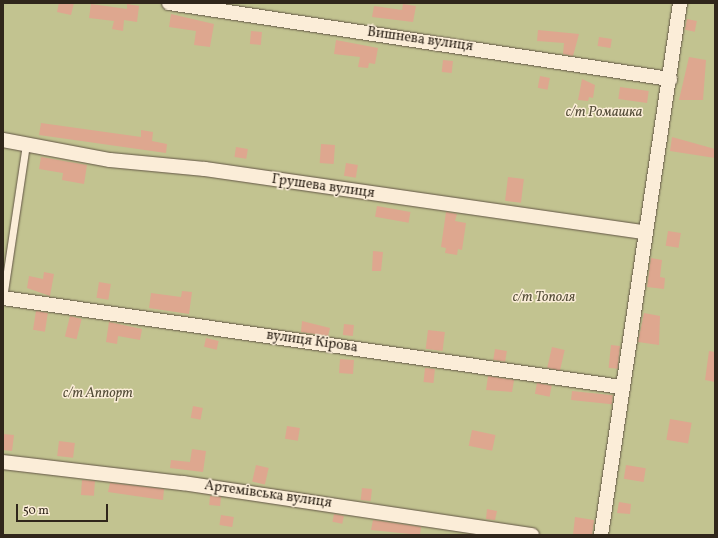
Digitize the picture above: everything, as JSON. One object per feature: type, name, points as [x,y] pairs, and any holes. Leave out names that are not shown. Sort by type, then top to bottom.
[{"type":"street","name":"Вишнева вулиця","points":[[169,3],[670,79]]},
{"type":"street","points":[[601,535],[644,232],[670,79],[680,3]]},
{"type":"street","name":"Грушева вулиця","points":[[3,140],[110,160],[205,169],[644,232]]},
{"type":"street","name":"вулиця Кірова","points":[[3,298],[621,387]]},
{"type":"street","name":"Артемівська вулиця","points":[[3,462],[183,483],[532,535]]},
{"type":"lane","points":[[3,298],[26,144]]},
{"type":"green space","points":[[3,3],[715,3],[715,535],[3,535]]},
{"type":"building","points":[[59,3],[74,3],[71,15],[57,12]]},
{"type":"building","points":[[91,4],[127,9],[127,4],[139,6],[137,22],[124,20],[123,31],[112,29],[114,21],[89,18]]},
{"type":"building","points":[[403,4],[416,6],[413,22],[372,17],[374,6],[402,10]]},
{"type":"building","points":[[171,14],[214,24],[210,47],[194,45],[196,31],[169,27]]},
{"type":"building","points":[[687,19],[697,21],[695,32],[685,30]]},
{"type":"building","points":[[538,30],[579,34],[573,56],[563,54],[564,43],[537,41]]},
{"type":"building","points":[[251,31],[262,32],[261,45],[250,44]]},
{"type":"building","points":[[599,37],[612,39],[610,48],[598,46]]},
{"type":"building","points":[[336,40],[378,48],[375,64],[369,63],[368,68],[358,67],[360,57],[334,54]]},
{"type":"building","points":[[689,57],[706,60],[703,100],[679,100]]},
{"type":"building","points":[[443,60],[453,61],[452,73],[442,72]]},
{"type":"building","points":[[540,76],[550,78],[548,90],[538,88]]},
{"type":"building","points":[[582,79],[595,85],[593,98],[589,97],[588,101],[578,100]]},
{"type":"building","points":[[620,87],[649,91],[647,103],[618,99]]},
{"type":"building","points":[[41,123],[141,137],[141,130],[153,132],[152,141],[167,144],[166,153],[39,135]]},
{"type":"building","points":[[672,137],[715,149],[715,158],[670,151]]},
{"type":"building","points":[[321,144],[335,145],[334,164],[320,163]]},
{"type":"building","points":[[236,147],[248,149],[246,159],[234,157]]},
{"type":"building","points":[[41,157],[87,165],[84,184],[62,180],[63,173],[39,169]]},
{"type":"building","points":[[346,163],[358,165],[356,178],[344,176]]},
{"type":"building","points":[[508,177],[524,179],[521,203],[505,201]]},
{"type":"building","points":[[377,206],[410,212],[409,223],[375,217]]},
{"type":"building","points":[[446,212],[457,214],[455,221],[466,223],[462,250],[458,249],[457,255],[445,253],[446,248],[441,247]]},
{"type":"building","points":[[668,231],[681,233],[678,248],[666,246]]},
{"type":"building","points":[[373,251],[383,252],[381,271],[372,271]]},
{"type":"building","points":[[651,258],[662,260],[660,277],[665,278],[664,289],[647,287]]},
{"type":"building","points":[[44,272],[54,274],[50,296],[27,288],[29,276],[43,279]]},
{"type":"building","points":[[99,282],[111,284],[108,300],[96,298]]},
{"type":"building","points":[[182,291],[192,292],[189,314],[149,308],[151,293],[181,297]]},
{"type":"building","points":[[36,311],[48,313],[45,332],[33,330]]},
{"type":"building","points":[[644,313],[660,316],[659,345],[638,342]]},
{"type":"building","points":[[70,316],[82,319],[77,339],[65,336]]},
{"type":"building","points":[[302,321],[330,328],[328,336],[301,332]]},
{"type":"building","points":[[109,322],[142,329],[140,340],[118,336],[117,344],[106,342]]},
{"type":"building","points":[[344,324],[354,325],[353,336],[343,335]]},
{"type":"building","points":[[428,330],[445,332],[443,351],[426,349]]},
{"type":"building","points":[[206,338],[219,341],[217,350],[204,347]]},
{"type":"building","points":[[611,345],[620,346],[618,369],[609,368]]},
{"type":"building","points":[[552,347],[565,350],[560,370],[547,367]]},
{"type":"building","points":[[495,349],[507,351],[505,362],[493,360]]},
{"type":"building","points":[[709,351],[715,352],[715,382],[705,380]]},
{"type":"building","points":[[340,359],[354,360],[353,374],[339,373]]},
{"type":"building","points":[[425,368],[435,369],[433,383],[424,382]]},
{"type":"building","points":[[488,376],[514,380],[512,392],[486,390]]},
{"type":"building","points":[[537,383],[552,386],[550,397],[535,394]]},
{"type":"building","points":[[572,391],[613,395],[612,404],[571,400]]},
{"type":"building","points":[[193,406],[203,408],[201,420],[191,418]]},
{"type":"building","points":[[670,419],[692,423],[688,444],[666,440]]},
{"type":"building","points":[[287,426],[300,428],[298,441],[285,439]]},
{"type":"building","points":[[472,430],[495,435],[492,451],[469,446]]},
{"type":"building","points":[[3,434],[14,435],[12,451],[3,450]]},
{"type":"building","points":[[59,441],[75,443],[73,458],[57,456]]},
{"type":"building","points":[[192,449],[206,451],[203,472],[170,468],[171,460],[190,462]]},
{"type":"building","points":[[256,465],[269,468],[265,484],[252,482]]},
{"type":"building","points":[[626,465],[646,468],[644,482],[624,479]]},
{"type":"building","points":[[82,480],[95,481],[94,496],[81,495]]},
{"type":"building","points":[[110,483],[164,489],[163,500],[108,492]]},
{"type":"building","points":[[362,488],[372,489],[371,501],[361,500]]},
{"type":"building","points":[[210,496],[221,497],[220,506],[209,505]]},
{"type":"building","points":[[619,502],[631,504],[630,514],[617,513]]},
{"type":"building","points":[[487,509],[497,511],[495,520],[486,519]]},
{"type":"building","points":[[334,514],[344,516],[342,524],[332,522]]},
{"type":"building","points":[[221,515],[234,517],[232,527],[219,525]]},
{"type":"building","points":[[575,517],[594,520],[592,535],[573,535]]},
{"type":"building","points":[[373,520],[421,527],[420,535],[371,530]]},
{"type":"park label","name":"с/т Ромашка","points":[[604,113]]},
{"type":"park label","name":"с/т Тополя","points":[[544,298]]},
{"type":"park label","name":"с/т Аппорт","points":[[98,394]]}]
